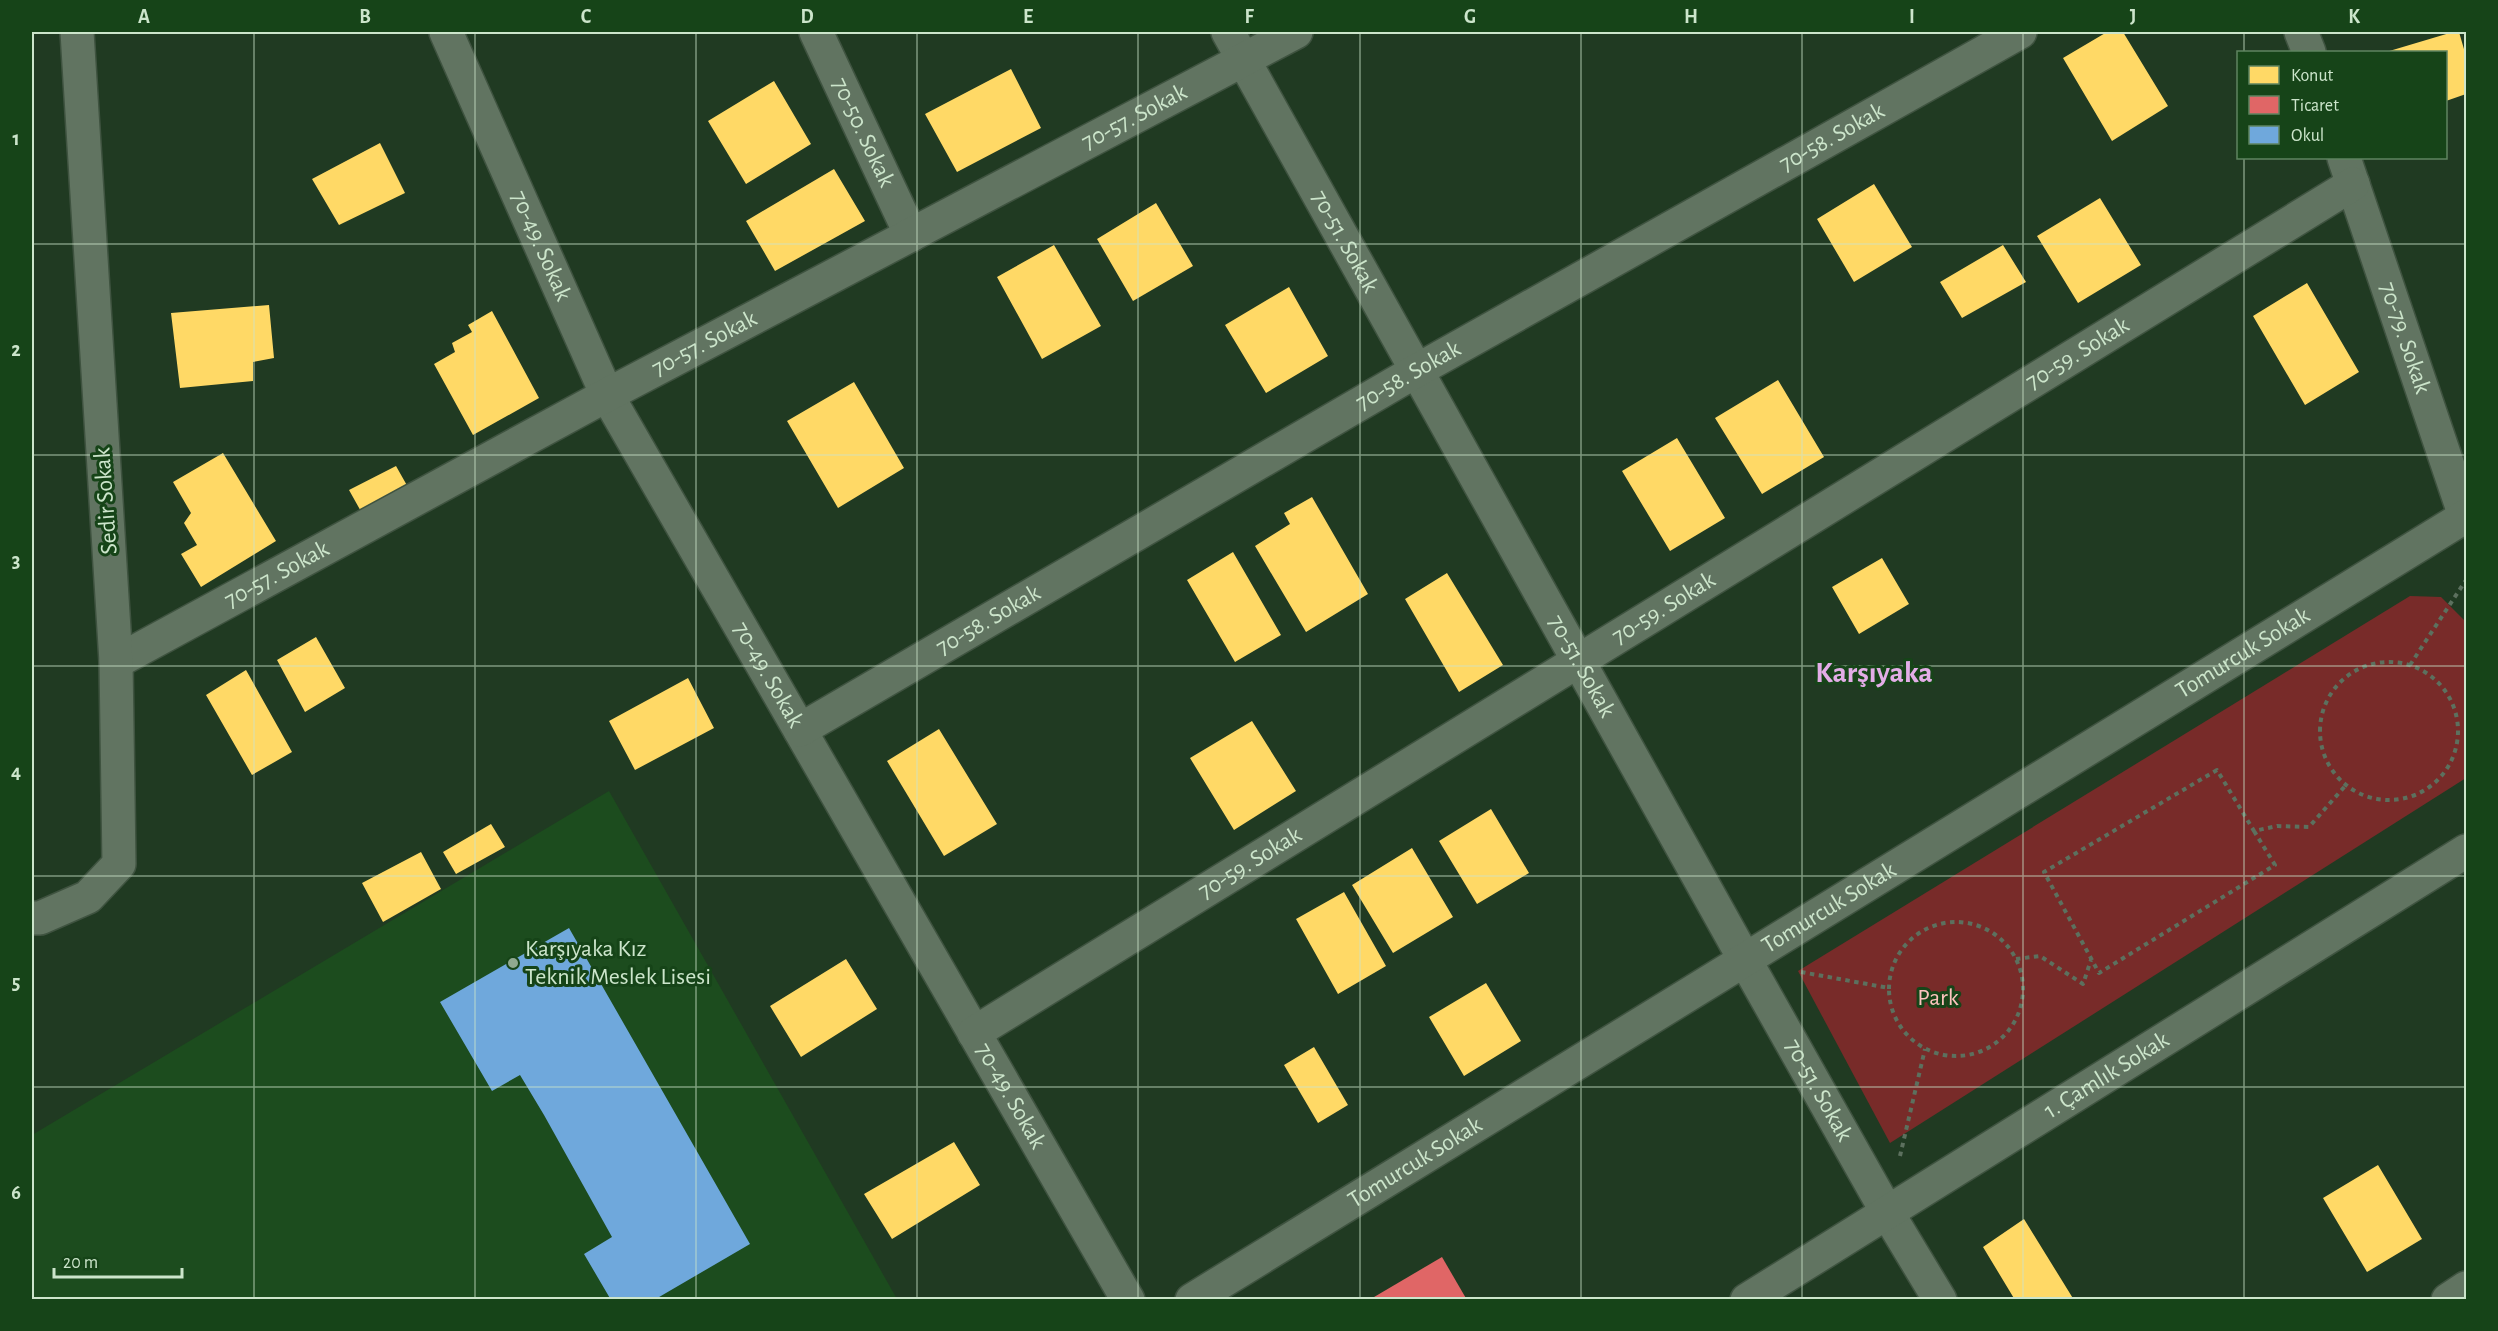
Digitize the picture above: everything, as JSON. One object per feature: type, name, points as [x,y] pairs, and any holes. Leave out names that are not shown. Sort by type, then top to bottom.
[{"type":"street","name":"Sedir Sokak","points":[[32,918],[40,918],[88,897],[119,864],[116,663],[77,32]]},
{"type":"street","name":"70-49. Sokak","points":[[446,32],[607,394],[1128,1299]]},
{"type":"street","name":"70-50. Sokak","points":[[816,32],[911,235]]},
{"type":"street","name":"70-57. Sokak","points":[[116,663],[607,394],[911,235],[1235,46],[1296,32]]},
{"type":"street","name":"70-58. Sokak","points":[[800,730],[1416,370],[2020,32]]},
{"type":"street","points":[[2301,32],[2308,51]]},
{"type":"street","name":"70-51. Sokak","points":[[1235,46],[1745,960],[1887,1212],[1940,1299]]},
{"type":"street","name":"70-79. Sokak","points":[[2348,171],[2466,517]]},
{"type":"street","name":"70-59. Sokak","points":[[974,1033],[1578,661],[2348,171]]},
{"type":"street","name":"Tomurcuk Sokak","points":[[1192,1299],[2466,517]]},
{"type":"street","name":"1. Çamlık Sokak","points":[[1747,1299],[2466,850]]},
{"type":"street","points":[[2448,1299],[2466,1288]]},
{"type":"path","points":[[2410,665],[2466,580]]},
{"type":"path","points":[[2385,661],[2410,665],[2422,670],[2440,684],[2455,708],[2458,720],[2457,746],[2447,770],[2430,788],[2407,799],[2394,801],[2368,798],[2346,785],[2329,766],[2320,741],[2325,704],[2339,682],[2360,668],[2385,661]]},
{"type":"path","points":[[2217,770],[2254,831],[2275,865],[2099,973],[2044,872],[2217,770]]},
{"type":"path","points":[[2254,831],[2277,826],[2309,827],[2346,785]]},
{"type":"path","points":[[1942,923],[1968,923],[1992,931],[2011,949],[2016,959],[2024,984],[2022,1002],[2016,1022],[2000,1041],[1977,1053],[1952,1057],[1925,1049],[1911,1039],[1899,1024],[1892,1006],[1889,988],[1894,962],[1901,951],[1919,933],[1942,923]]},
{"type":"path","points":[[2016,959],[2040,956],[2083,984],[2092,959]]},
{"type":"path","points":[[1745,960],[1889,988]]},
{"type":"path","points":[[1887,1212],[1925,1049]]},
{"type":"shaded area","name":"Karşıyaka Kız Teknik Meslek Lisesi","points":[[609,791],[897,1299],[32,1299],[32,1135]]},
{"type":"green space","name":"Park","points":[[2410,596],[2441,597],[2466,622],[2466,778],[1890,1143],[1798,971]]},
{"type":"building: Konut","points":[[2107,32],[2123,32],[2168,106],[2112,141],[2063,58]]},
{"type":"building: Konut","points":[[2459,32],[2466,56],[2466,94],[2447,101],[2447,51],[2389,51]]},
{"type":"building: Konut","points":[[1011,69],[1041,128],[957,172],[925,114]]},
{"type":"building: Konut","points":[[774,81],[811,144],[746,184],[708,121]]},
{"type":"building: Konut","points":[[380,143],[405,193],[339,225],[312,179]]},
{"type":"building: Konut","points":[[834,169],[865,221],[775,271],[746,221]]},
{"type":"building: Konut","points":[[1874,184],[1912,247],[1854,282],[1817,219]]},
{"type":"building: Konut","points":[[2100,198],[2141,265],[2078,303],[2037,236]]},
{"type":"building: Konut","points":[[1156,203],[1193,266],[1133,301],[1097,239]]},
{"type":"building: Konut","points":[[1054,245],[1101,326],[1042,359],[997,277]]},
{"type":"building: Konut","points":[[2003,245],[2026,282],[1962,318],[1940,282]]},
{"type":"building: Konut","points":[[2307,283],[2359,372],[2305,405],[2253,316]]},
{"type":"building: Konut","points":[[1289,287],[1328,356],[1266,393],[1225,325]]},
{"type":"building: Konut","points":[[269,305],[274,358],[253,362],[253,381],[180,388],[171,313]]},
{"type":"building: Konut","points":[[492,311],[539,398],[473,435],[434,364],[455,352],[452,343],[472,332],[468,325]]},
{"type":"building: Konut","points":[[1778,380],[1824,457],[1762,494],[1715,418]]},
{"type":"building: Konut","points":[[854,382],[904,468],[838,508],[787,421]]},
{"type":"building: Konut","points":[[1677,438],[1725,518],[1670,551],[1622,471]]},
{"type":"building: Konut","points":[[223,453],[276,541],[201,587],[181,554],[197,545],[184,523],[191,513],[173,482]]},
{"type":"building: Konut","points":[[396,466],[409,489],[363,515],[349,490]]},
{"type":"building: Konut","points":[[1312,497],[1368,594],[1306,632],[1255,546],[1290,524],[1284,513]]},
{"type":"building: Konut","points":[[1233,552],[1281,635],[1235,662],[1187,580]]},
{"type":"building: Konut","points":[[1882,558],[1909,604],[1859,634],[1832,587]]},
{"type":"building: Konut","points":[[1447,573],[1503,665],[1459,692],[1405,599]]},
{"type":"building: Konut","points":[[316,637],[345,688],[305,712],[277,660]]},
{"type":"building: Konut","points":[[246,670],[292,752],[252,775],[206,695]]},
{"type":"building: Konut","points":[[688,678],[714,728],[635,770],[609,721]]},
{"type":"building: Konut","points":[[1252,721],[1296,791],[1234,830],[1190,758]]},
{"type":"building: Konut","points":[[939,729],[997,824],[944,856],[887,761]]},
{"type":"building: Konut","points":[[1491,809],[1529,873],[1477,904],[1439,841]]},
{"type":"building: Konut","points":[[491,824],[505,847],[456,874],[443,852]]},
{"type":"building: Konut","points":[[1412,848],[1453,917],[1393,953],[1352,885]]},
{"type":"building: Konut","points":[[421,852],[441,889],[383,922],[362,883]]},
{"type":"building: Konut","points":[[1344,892],[1386,966],[1338,994],[1296,919]]},
{"type":"building: Konut","points":[[846,959],[877,1009],[801,1057],[770,1006]]},
{"type":"building: Konut","points":[[1486,983],[1521,1041],[1464,1076],[1429,1017]]},
{"type":"building: Konut","points":[[1314,1047],[1348,1105],[1318,1123],[1284,1065]]},
{"type":"building: Konut","points":[[954,1142],[980,1185],[892,1239],[864,1194]]},
{"type":"building: Konut","points":[[2378,1165],[2422,1239],[2367,1272],[2323,1198]]},
{"type":"building: Konut","points":[[2024,1219],[2074,1300],[2015,1300],[1983,1247]]},
{"type":"building: Ticaret","points":[[1442,1257],[1467,1300],[1369,1300]]},
{"type":"building: Okul","points":[[569,928],[750,1244],[654,1300],[611,1300],[584,1254],[612,1237],[544,1115],[520,1075],[492,1091],[440,1002]]},
{"type":"place","name":"Karşıyaka Kız Teknik Meslek Lisesi","points":[[513,963]]},
{"type":"district","name":"Karşıyaka","points":[[1874,673]]}]
